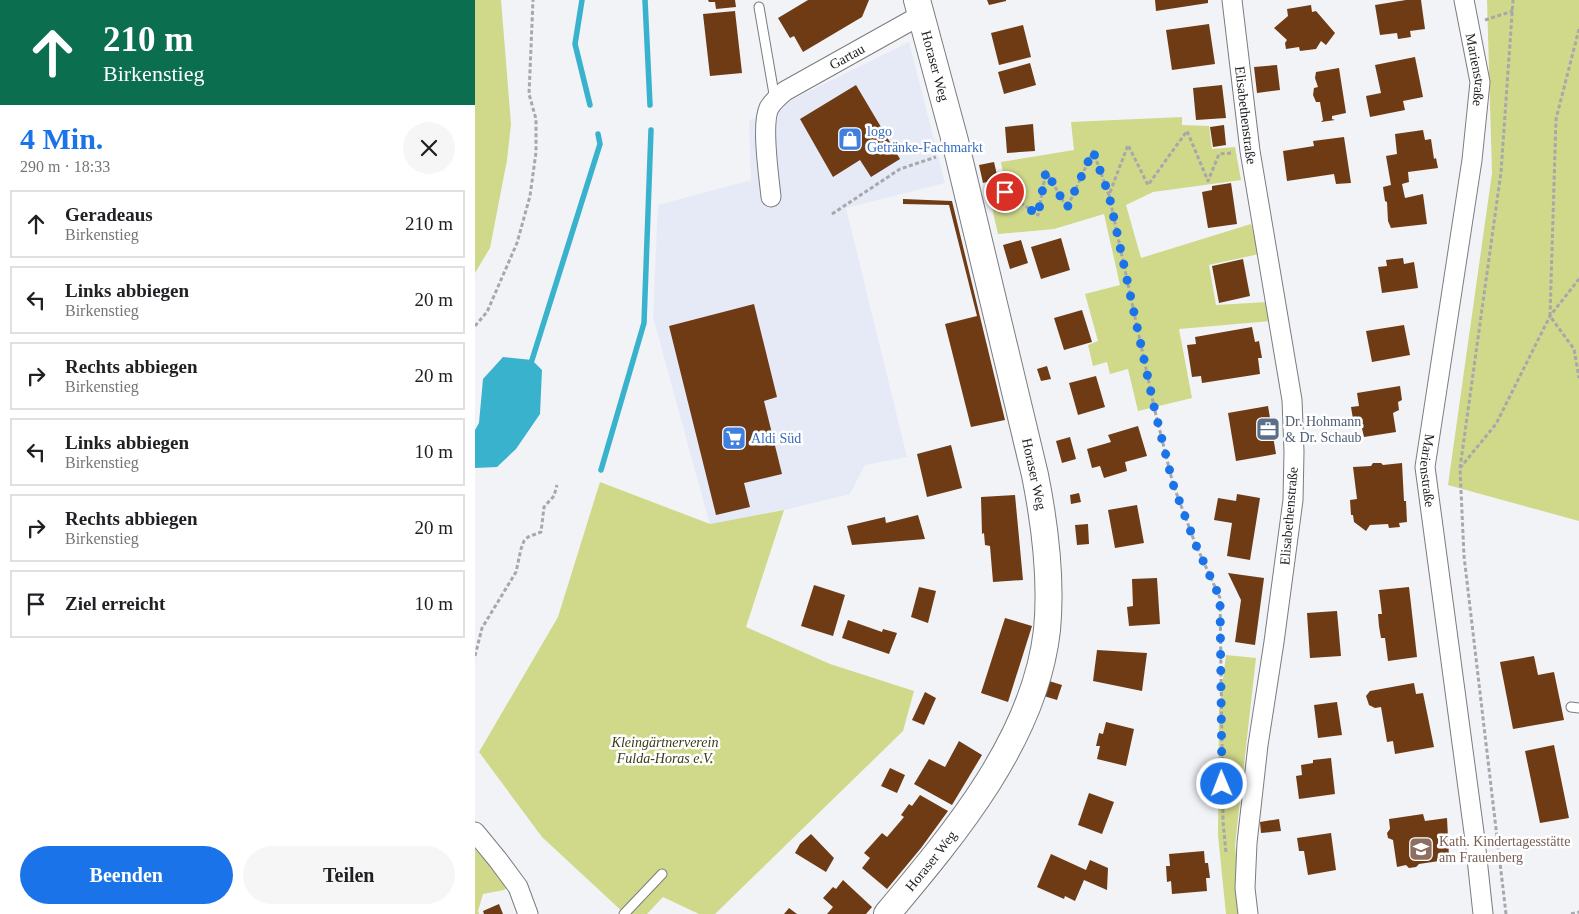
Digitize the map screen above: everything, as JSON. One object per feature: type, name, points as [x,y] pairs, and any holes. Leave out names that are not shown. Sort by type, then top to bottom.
[{"type":"main road","name":"Horaser Weg","points":[[887,914],[954,832],[981,794],[1003,755],[1031,698],[1041,664],[1047,629],[1048,577],[1045,525],[1035,475],[955,141],[919,8]]},
{"type":"street","name":"Elisabethenstraße","points":[[1232,0],[1250,151],[1292,400],[1294,452],[1293,500],[1258,744],[1247,843],[1245,888],[1248,914]]},
{"type":"street","name":"Marienstraße","points":[[1464,0],[1480,82],[1471,170],[1425,467],[1474,830],[1483,914]]},
{"type":"street","name":"Gartau","points":[[775,100],[785,91],[919,8]]},
{"type":"street","points":[[771,197],[765,124],[769,109],[775,100]]},
{"type":"street","points":[[475,832],[498,860],[517,888],[528,914]]},
{"type":"lane","points":[[759,7],[775,100]]},
{"type":"lane","points":[[624,914],[662,874]]},
{"type":"path","points":[[475,326],[487,312],[506,268],[517,242],[531,196],[536,152],[536,119],[529,94],[533,0]]},
{"type":"path","points":[[1506,914],[1464,556],[1460,468],[1501,172],[1513,0]]},
{"type":"path","points":[[1470,25],[1513,11]]},
{"type":"path","points":[[1579,29],[1556,119],[1550,316],[1574,349],[1579,378]]},
{"type":"path","points":[[1109,195],[1128,145],[1148,185],[1187,132],[1208,181],[1219,154],[1234,152]]},
{"type":"path","points":[[984,198],[1005,192],[1038,215],[1046,171],[1067,208],[1093,151],[1109,195],[1153,402],[1173,484],[1195,543],[1220,598],[1223,821],[1227,861]]},
{"type":"path","points":[[832,214],[900,169],[944,154]]},
{"type":"path","points":[[1460,468],[1496,424],[1550,316],[1579,279]]},
{"type":"path","points":[[475,656],[482,628],[515,572],[524,541],[528,537],[541,532],[544,507],[554,496],[557,485]]},
{"type":"path","points":[[1571,914],[1579,912]]},
{"type":"shaded area","points":[[909,42],[945,183],[846,208],[907,457],[865,465],[850,494],[710,525],[653,317],[658,205],[751,180],[749,121]]},
{"type":"green space","points":[[475,0],[501,0],[511,124],[507,160],[490,248],[475,273]]},
{"type":"green space","points":[[1487,0],[1579,0],[1579,521],[1448,485],[1492,173]]},
{"type":"green space","points":[[1182,117],[1182,125],[1209,126],[1212,149],[1235,147],[1241,180],[1153,192],[1126,205],[1141,258],[1251,224],[1259,254],[1209,265],[1216,305],[1267,302],[1271,321],[1179,329],[1192,398],[1138,411],[1128,369],[1110,374],[1107,362],[1093,366],[1088,345],[1098,341],[1085,294],[1120,285],[1104,214],[1054,229],[998,234],[990,199],[1007,195],[1001,162],[1074,150],[1071,122]]},
{"type":"green space","name":"Kleingärtnerverein Fulda-Horas e.V.","points":[[600,482],[710,524],[784,510],[746,627],[830,664],[914,691],[903,731],[715,914],[699,914],[663,897],[647,914],[625,914],[542,837],[479,752],[558,617]]},
{"type":"green space","points":[[1226,655],[1256,658],[1235,845],[1241,914],[1226,914],[1218,835],[1219,711]]},
{"type":"green space","points":[[475,844],[482,856],[510,885],[504,890],[483,894],[478,911],[479,914],[475,914]]},
{"type":"water","points":[[503,357],[532,360],[542,370],[540,414],[516,449],[497,467],[475,468],[475,430],[479,423],[483,379]]},
{"type":"building","points":[[708,0],[735,0],[736,7],[716,9],[715,2],[709,2]]},
{"type":"building","points":[[808,0],[869,0],[862,17],[803,52],[794,36],[790,38],[778,18]]},
{"type":"building","points":[[987,0],[1006,0],[1006,1],[989,5]]},
{"type":"building","points":[[1155,0],[1208,0],[1208,3],[1156,11]]},
{"type":"building","points":[[1406,0],[1421,0],[1425,29],[1410,31],[1411,37],[1398,39],[1397,33],[1380,35],[1375,5]]},
{"type":"building","points":[[1311,5],[1312,12],[1316,11],[1335,33],[1326,45],[1321,41],[1316,49],[1300,51],[1299,47],[1286,49],[1285,43],[1287,40],[1274,28],[1288,16],[1287,9]]},
{"type":"building","points":[[735,11],[742,73],[710,76],[703,14]]},
{"type":"building","points":[[1209,24],[1215,64],[1172,70],[1166,30]]},
{"type":"building","points":[[1023,25],[1031,57],[999,65],[991,33]]},
{"type":"building","points":[[1415,57],[1423,97],[1403,101],[1405,110],[1370,117],[1366,96],[1381,93],[1375,65]]},
{"type":"building","points":[[1030,63],[1036,85],[1004,94],[998,72]]},
{"type":"building","points":[[1277,65],[1280,90],[1257,93],[1254,67]]},
{"type":"building","points":[[1339,68],[1346,113],[1332,116],[1332,119],[1335,120],[1321,122],[1323,120],[1320,102],[1316,102],[1313,95],[1314,88],[1318,87],[1315,78],[1316,72]]},
{"type":"building","name":"logo Getränke-Fachmarkt","points":[[856,85],[900,159],[871,177],[860,160],[833,177],[800,119]]},
{"type":"building","points":[[1222,85],[1226,118],[1196,120],[1193,88]]},
{"type":"building","points":[[1033,124],[1035,151],[1007,153],[1005,127]]},
{"type":"building","points":[[1224,125],[1226,145],[1213,147],[1210,127]]},
{"type":"building","points":[[1423,130],[1425,140],[1431,139],[1434,159],[1436,158],[1438,168],[1408,172],[1409,182],[1402,184],[1405,198],[1423,194],[1427,224],[1391,228],[1388,221],[1387,202],[1385,201],[1383,187],[1391,185],[1386,156],[1397,154],[1395,134]]},
{"type":"building","points":[[1344,137],[1351,183],[1336,184],[1334,174],[1287,181],[1283,151],[1314,146],[1313,141]]},
{"type":"building","points":[[994,162],[998,179],[983,183],[979,165]]},
{"type":"building","points":[[1231,183],[1237,224],[1208,228],[1202,192],[1212,190],[1212,186]]},
{"type":"building","points":[[903,199],[952,201],[1005,420],[971,427],[945,324],[977,316],[949,205],[903,204]]},
{"type":"building","points":[[1061,238],[1070,270],[1041,279],[1031,247]]},
{"type":"building","points":[[1021,240],[1028,263],[1010,269],[1003,245]]},
{"type":"building","points":[[1403,258],[1404,264],[1414,262],[1418,288],[1382,293],[1378,267],[1387,266],[1386,260]]},
{"type":"building","points":[[1243,259],[1250,296],[1219,303],[1212,266]]},
{"type":"building","name":"Aldi Süd","points":[[754,304],[777,397],[764,401],[782,474],[744,483],[750,507],[716,515],[669,326]]},
{"type":"building","points":[[1082,310],[1092,342],[1064,350],[1054,318]]},
{"type":"building","points":[[1404,325],[1410,355],[1372,362],[1366,331]]},
{"type":"building","points":[[1252,327],[1255,342],[1259,341],[1262,358],[1258,358],[1260,374],[1202,383],[1201,376],[1192,377],[1187,345],[1196,344],[1195,337]]},
{"type":"building","points":[[1047,366],[1051,379],[1041,381],[1037,369]]},
{"type":"building","points":[[1096,376],[1105,407],[1078,415],[1069,383]]},
{"type":"building","points":[[1400,386],[1402,400],[1398,402],[1399,410],[1393,413],[1396,432],[1364,437],[1361,424],[1354,425],[1351,407],[1359,406],[1357,393]]},
{"type":"building","points":[[1268,406],[1276,454],[1236,461],[1228,413]]},
{"type":"building","points":[[1138,426],[1147,456],[1125,462],[1127,471],[1104,478],[1100,466],[1092,468],[1087,449],[1111,442],[1108,435]]},
{"type":"building","points":[[1070,437],[1076,459],[1062,463],[1056,441]]},
{"type":"building","points":[[951,445],[962,488],[927,497],[917,454]]},
{"type":"building","points":[[1373,463],[1381,463],[1383,465],[1402,463],[1407,522],[1399,523],[1400,527],[1389,528],[1388,524],[1370,525],[1366,531],[1354,522],[1353,515],[1351,515],[1350,500],[1357,499],[1353,467],[1371,466]]},
{"type":"building","points":[[1079,493],[1081,502],[1071,504],[1070,495]]},
{"type":"building","points":[[1237,494],[1260,498],[1250,560],[1227,556],[1232,523],[1214,520],[1218,498],[1236,501]]},
{"type":"building","points":[[1015,495],[1023,580],[993,582],[990,546],[985,545],[984,533],[982,534],[981,497]]},
{"type":"building","points":[[1137,505],[1144,543],[1115,548],[1108,510]]},
{"type":"building","points":[[918,515],[925,539],[852,545],[847,526],[885,517],[886,523]]},
{"type":"building","points":[[1088,524],[1089,544],[1077,545],[1075,525]]},
{"type":"building","points":[[1228,573],[1264,578],[1255,645],[1235,642],[1241,600]]},
{"type":"building","points":[[1157,578],[1160,624],[1129,626],[1127,607],[1133,606],[1132,579]]},
{"type":"building","points":[[814,585],[845,595],[833,636],[801,626]]},
{"type":"building","points":[[919,587],[936,591],[928,623],[911,617]]},
{"type":"building","points":[[1409,587],[1417,657],[1388,661],[1385,638],[1381,638],[1379,626],[1378,614],[1382,614],[1379,590]]},
{"type":"building","points":[[1337,611],[1341,656],[1310,658],[1307,613]]},
{"type":"building","points":[[1005,618],[1032,626],[1008,702],[981,693]]},
{"type":"building","points":[[848,620],[882,632],[883,629],[897,633],[889,654],[842,638]]},
{"type":"building","points":[[1097,650],[1147,653],[1142,691],[1093,681]]},
{"type":"building","points":[[1534,656],[1538,675],[1554,672],[1564,720],[1513,729],[1500,662]]},
{"type":"building","points":[[1049,681],[1062,685],[1057,700],[1044,696]]},
{"type":"building","points":[[1414,683],[1416,694],[1423,693],[1434,747],[1395,754],[1393,741],[1387,742],[1381,707],[1375,708],[1369,705],[1366,696],[1370,691]]},
{"type":"building","points":[[925,692],[936,698],[924,725],[912,720]]},
{"type":"building","points":[[1337,702],[1342,735],[1318,738],[1314,705]]},
{"type":"building","points":[[1106,722],[1134,729],[1126,766],[1097,759],[1100,746],[1096,746],[1099,733],[1103,734]]},
{"type":"building","points":[[959,741],[982,755],[952,805],[914,784],[929,759],[945,767]]},
{"type":"building","points":[[1554,745],[1569,818],[1540,823],[1525,751]]},
{"type":"building","points":[[1331,758],[1335,794],[1299,799],[1296,776],[1302,775],[1301,765],[1313,763],[1313,760]]},
{"type":"building","points":[[890,768],[905,775],[897,793],[881,786]]},
{"type":"building","points":[[1089,793],[1114,802],[1102,834],[1078,825]]},
{"type":"building","points":[[920,795],[948,811],[921,848],[887,889],[862,868],[870,858],[864,853],[882,833],[887,837],[904,817],[901,815],[909,804],[912,806]]},
{"type":"building","name":"Kath. Kindertagesstätte am Frauenberg","points":[[1423,814],[1425,821],[1447,818],[1449,857],[1438,859],[1439,861],[1419,864],[1416,867],[1409,868],[1406,865],[1397,867],[1393,840],[1388,838],[1387,833],[1390,829],[1389,819]]},
{"type":"building","points":[[1279,819],[1281,831],[1261,833],[1260,822]]},
{"type":"building","points":[[1331,833],[1336,870],[1308,875],[1304,851],[1299,851],[1297,838]]},
{"type":"building","points":[[811,834],[834,858],[826,872],[795,853],[800,844]]},
{"type":"building","points":[[1204,851],[1205,863],[1208,863],[1210,878],[1206,878],[1207,891],[1172,894],[1171,881],[1167,882],[1166,866],[1170,866],[1169,854]]},
{"type":"building","points":[[1051,854],[1086,870],[1090,860],[1108,868],[1107,890],[1084,880],[1075,901],[1065,896],[1064,899],[1037,887]]},
{"type":"building","points":[[843,880],[872,907],[866,914],[827,914],[833,907],[823,898],[833,887],[836,889]]},
{"type":"building","points":[[499,904],[503,914],[484,914],[483,911]]},
{"type":"building","points":[[789,908],[797,914],[784,914]]},
{"type":"waterway","points":[[582,0],[575,44],[590,105]]},
{"type":"waterway","points":[[645,0],[650,105]]},
{"type":"waterway","points":[[601,470],[644,323],[651,130]]},
{"type":"waterway","points":[[532,360],[600,144],[598,134]]},
{"type":"place","name":"logo Getränke-Fachmarkt","points":[[850,139]]},
{"type":"place","name":"Dr. Hohmann & Dr. Schaub","points":[[1268,429]]},
{"type":"place","name":"Aldi Süd","points":[[734,438]]},
{"type":"place","name":"Kath. Kindertagesstätte am Frauenberg","points":[[1421,849]]},
{"type":"route","points":[[1005,192],[1038,215],[1046,171],[1067,208],[1093,151],[1109,195],[1155,411],[1173,484],[1195,543],[1220,598],[1222,784]]}]
